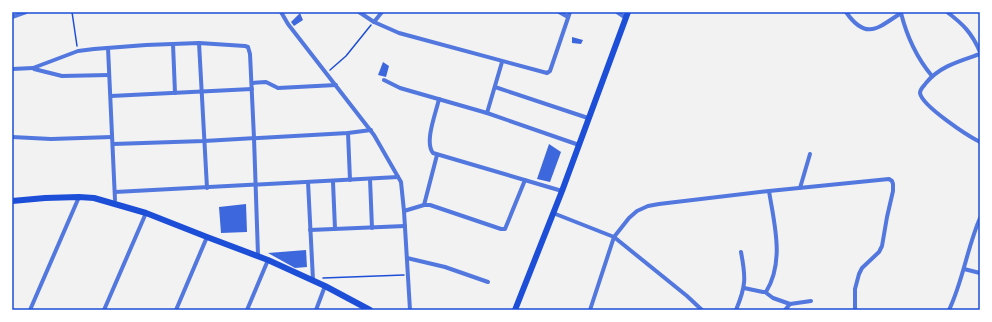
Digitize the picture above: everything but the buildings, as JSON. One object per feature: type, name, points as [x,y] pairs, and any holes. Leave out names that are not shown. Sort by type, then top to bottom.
[{"type":"main road","points":[[515,310],[562,191],[627,15]]},
{"type":"main road","points":[[12,201],[45,198],[94,198],[146,213],[258,255],[313,279],[370,310]]},
{"type":"street","points":[[12,17],[26,12]]},
{"type":"street","points":[[281,12],[288,24],[326,74],[371,130],[398,177],[402,188],[410,310]]},
{"type":"street","points":[[359,12],[374,22],[399,33],[546,73],[549,73],[570,12]]},
{"type":"street","points":[[374,22],[382,12]]},
{"type":"street","points":[[559,12],[568,17]]},
{"type":"street","points":[[618,12],[627,15]]},
{"type":"street","points":[[846,12],[858,25],[869,30],[876,29],[901,13],[912,47],[924,67],[932,76]]},
{"type":"street","points":[[947,12],[970,32],[980,53],[947,66],[932,76],[921,89],[920,93],[922,97],[951,124],[980,142]]},
{"type":"street","points":[[200,43],[201,92],[207,188]]},
{"type":"street","points":[[12,69],[33,68],[78,51],[108,48],[200,43],[245,46],[249,50],[252,83],[258,255]]},
{"type":"street","points":[[173,44],[175,93]]},
{"type":"street","points":[[108,48],[115,200]]},
{"type":"street","points":[[487,113],[502,62]]},
{"type":"street","points":[[33,68],[62,76],[109,75]]},
{"type":"street","points":[[384,80],[400,88],[487,113],[579,145]]},
{"type":"street","points":[[252,83],[266,82],[278,88],[336,86]]},
{"type":"street","points":[[495,87],[588,118]]},
{"type":"street","points":[[110,96],[252,89]]},
{"type":"street","points":[[439,99],[429,143],[431,151],[436,155],[562,191]]},
{"type":"street","points":[[113,144],[204,141],[348,133],[371,130]]},
{"type":"street","points":[[348,133],[350,180]]},
{"type":"street","points":[[12,137],[51,139],[112,137]]},
{"type":"street","points":[[800,188],[810,154]]},
{"type":"street","points":[[424,205],[436,155]]},
{"type":"street","points":[[115,192],[333,182],[398,177]]},
{"type":"street","points":[[370,179],[372,228]]},
{"type":"street","points":[[590,310],[614,237],[629,218],[637,211],[648,206],[768,191],[889,179],[893,184],[893,191],[882,246],[879,252],[862,268],[859,274],[855,289],[855,310]]},
{"type":"street","points":[[404,211],[424,205],[442,209],[501,229],[505,229],[525,180]]},
{"type":"street","points":[[308,182],[313,279]]},
{"type":"street","points":[[333,182],[335,229]]},
{"type":"street","points":[[765,292],[772,277],[777,251],[777,236],[768,191]]},
{"type":"street","points":[[30,310],[79,197]]},
{"type":"street","points":[[104,310],[146,213]]},
{"type":"street","points":[[553,213],[614,237],[702,310]]},
{"type":"street","points":[[949,310],[964,269],[976,226],[980,218]]},
{"type":"street","points":[[310,230],[405,226]]},
{"type":"street","points":[[176,310],[207,237]]},
{"type":"street","points":[[736,310],[744,288],[741,252]]},
{"type":"street","points":[[407,258],[445,267],[488,282]]},
{"type":"street","points":[[247,310],[268,260]]},
{"type":"street","points":[[964,269],[980,274]]},
{"type":"street","points":[[316,310],[325,286]]},
{"type":"street","points":[[744,288],[765,292],[769,296],[790,304],[812,301]]},
{"type":"street","points":[[785,310],[790,304]]},
{"type":"path","points":[[72,12],[78,51]]},
{"type":"path","points":[[326,74],[346,56],[374,22]]},
{"type":"path","points":[[313,279],[408,275]]}]
